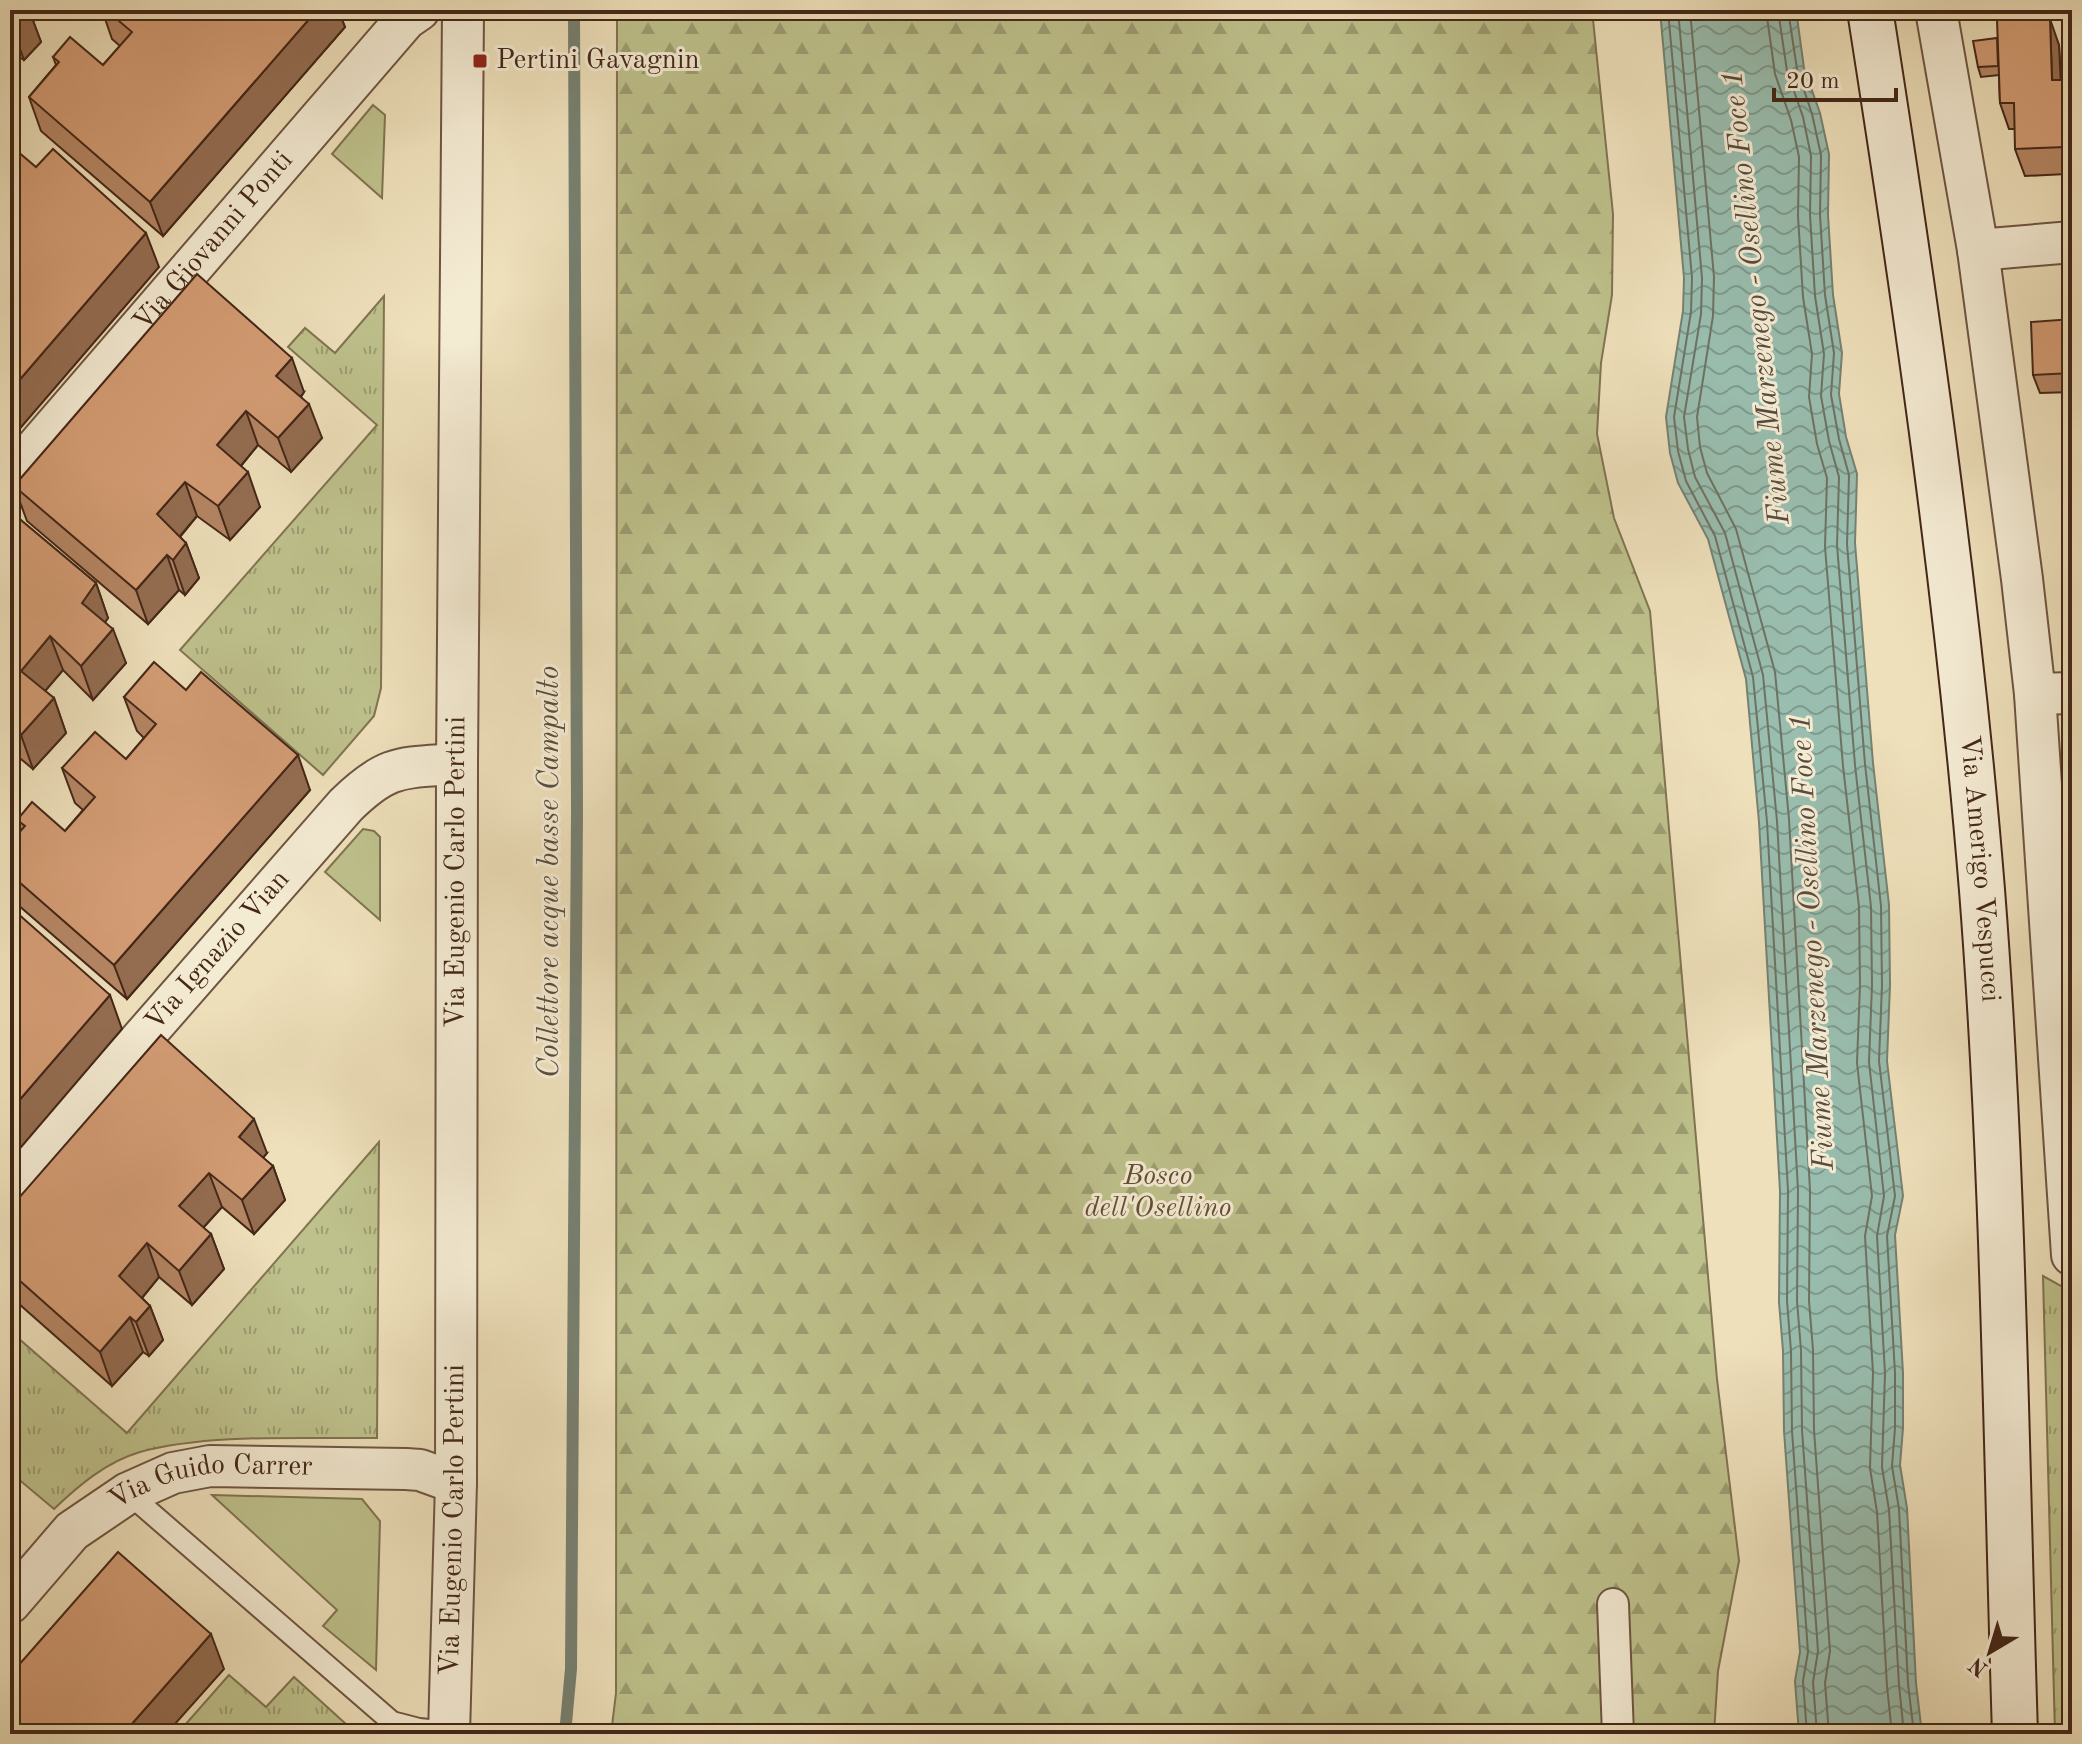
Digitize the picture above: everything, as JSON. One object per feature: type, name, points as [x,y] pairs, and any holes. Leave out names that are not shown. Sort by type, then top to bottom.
[{"type":"main road","name":"Via Amerigo Vespucci","points":[[1870,10],[1930,409],[1958,638],[1982,894],[1999,1234],[2015,1734]]},
{"type":"street","name":"Via Giovanni Ponti","points":[[10,478],[406,19],[419,10]]},
{"type":"street","name":"Via Eugenio Carlo Pertini","points":[[449,1733],[456,1483],[457,764],[463,10]]},
{"type":"street","points":[[1936,10],[2054,694],[2072,1255]]},
{"type":"street","points":[[1978,250],[2072,242]]},
{"type":"street","name":"Via Ignazio Vian","points":[[10,1189],[367,784],[382,774],[404,768],[457,764]]},
{"type":"street","name":"Via Guido Carrer","points":[[10,1603],[72,1531],[128,1493],[173,1473],[210,1466],[420,1470],[456,1483]]},
{"type":"street","points":[[1613,1604],[1618,1734]]},
{"type":"lane","points":[[128,1493],[392,1722],[449,1733]]},
{"type":"green space","name":"Bosco dell'Osellino","points":[[617,10],[1592,10],[1613,214],[1612,295],[1601,363],[1597,434],[1614,518],[1650,611],[1717,1379],[1739,1561],[1718,1671],[1714,1734],[611,1734],[616,1693]]},
{"type":"green space","points":[[373,105],[385,115],[382,198],[332,154]]},
{"type":"green space","points":[[384,296],[381,688],[374,716],[323,775],[180,650],[377,425],[288,347],[305,328],[335,353]]},
{"type":"green space","points":[[363,829],[374,831],[380,837],[380,920],[325,872]]},
{"type":"green space","points":[[379,1142],[377,1438],[226,1439],[167,1446],[128,1456],[104,1468],[54,1509],[10,1472],[10,1331],[127,1433]]},
{"type":"green space","points":[[2043,1276],[2072,1292],[2072,1734],[2055,1734]]},
{"type":"green space","points":[[212,1495],[362,1499],[380,1521],[376,1670],[323,1626],[337,1610]]},
{"type":"green space","points":[[229,1675],[266,1707],[294,1677],[357,1734],[177,1734]]},
{"type":"water","name":"Fiume Marzenego - Osellino Foce 1","points":[[1660,10],[1796,10],[1804,68],[1820,113],[1829,154],[1828,215],[1833,295],[1842,353],[1839,394],[1846,437],[1857,474],[1855,543],[1873,763],[1889,905],[1887,1061],[1903,1196],[1895,1235],[1903,1373],[1900,1465],[1907,1508],[1916,1683],[1922,1734],[1799,1734],[1795,1681],[1800,1652],[1784,1431],[1779,1302],[1780,1191],[1759,822],[1746,679],[1708,539],[1678,483],[1670,453],[1666,417],[1683,311],[1684,278]]},
{"type":"building","points":[[10,10],[26,10],[12,26],[10,25]]},
{"type":"building","points":[[106,10],[317,10],[150,202],[29,97],[59,62],[53,57],[70,37],[103,65],[132,32]]},
{"type":"building","points":[[2050,19],[2052,80],[2065,80],[2066,119],[2072,119],[2072,176],[2066,176],[2065,147],[2015,149],[2014,103],[2000,103],[1997,20]]},
{"type":"building","points":[[1997,38],[1998,66],[1978,67],[1973,41]]},
{"type":"building","points":[[10,145],[36,167],[53,149],[146,233],[10,391]]},
{"type":"building","points":[[197,274],[292,358],[276,376],[309,404],[278,438],[246,411],[217,445],[248,472],[218,506],[185,482],[157,514],[186,543],[173,560],[167,555],[136,590],[14,486]]},
{"type":"building","points":[[2072,319],[2072,373],[2033,375],[2031,322]]},
{"type":"building","points":[[10,511],[96,583],[82,603],[113,629],[81,666],[50,636],[21,671],[54,698],[21,735],[10,726]]},
{"type":"building","points":[[154,662],[186,690],[201,672],[298,755],[114,965],[10,874],[10,843],[25,826],[17,820],[32,802],[65,831],[95,797],[62,768],[95,732],[126,759],[156,724],[124,697]]},
{"type":"building","points":[[16,912],[110,995],[10,1111],[10,918]]},
{"type":"building","points":[[161,1035],[254,1119],[239,1137],[273,1166],[242,1200],[209,1173],[179,1206],[211,1234],[179,1271],[147,1243],[119,1276],[150,1306],[136,1322],[130,1317],[100,1352],[10,1272],[10,1208]]},
{"type":"building","points":[[118,1552],[211,1634],[123,1734],[10,1734],[10,1675]]},
{"type":"waterway","name":"Collettore acque basse Campalto","points":[[565,1734],[571,1669],[577,812],[574,10]]},
{"type":"place","name":"Pertini Gavagnin","points":[[480,61]]}]
